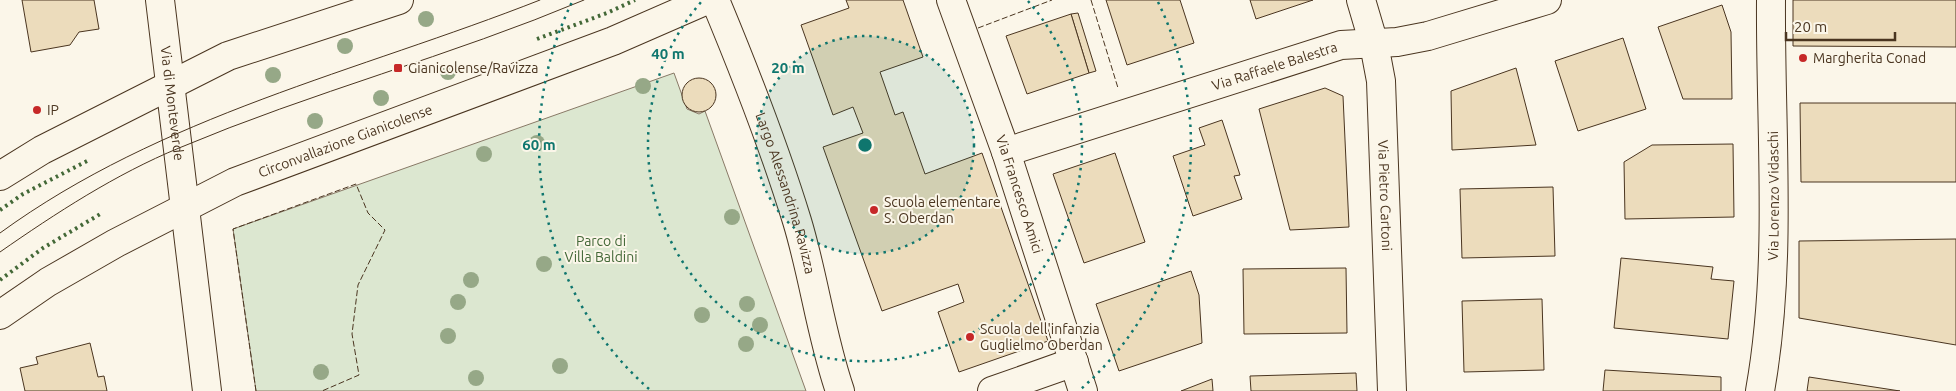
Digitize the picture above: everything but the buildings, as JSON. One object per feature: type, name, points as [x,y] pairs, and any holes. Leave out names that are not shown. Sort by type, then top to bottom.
[{"type":"street","name":"Via di Monteverde","points":[[160,0],[184,206]]},
{"type":"street","points":[[0,176],[42,150],[171,83],[228,56],[399,0]]},
{"type":"street","name":"Circonvallazione Gianicolense","points":[[0,315],[48,282],[184,206],[269,168],[614,41],[707,0]]},
{"type":"street","name":"Largo Alessandrina Ravizza","points":[[715,0],[778,164],[797,223],[828,356],[840,391]]},
{"type":"street","name":"Via Francesco Amici","points":[[952,0],[1006,152],[1084,391]]},
{"type":"street","name":"Via Pietro Cartoni","points":[[1361,0],[1374,44],[1380,81],[1392,391]]},
{"type":"street","name":"Via Raffaele Balestra","points":[[1006,152],[1341,45],[1374,44],[1428,36],[1547,0]]},
{"type":"street","name":"Via Lorenzo Vidaschi","points":[[1760,391],[1769,325],[1774,238],[1771,0]]},
{"type":"street","points":[[184,206],[207,391]]},
{"type":"street","points":[[992,391],[1074,362]]},
{"type":"green space","name":"Parco di Villa Baldini","points":[[674,73],[687,109],[699,114],[705,111],[806,391],[256,391],[233,229]]},
{"type":"tram line","points":[[0,233],[62,192],[127,157],[194,126],[262,99],[540,0]]},
{"type":"tram line","points":[[0,252],[109,182],[179,148],[280,109],[483,39],[584,0]]},
{"type":"hedge","points":[[537,39],[607,13],[635,0]]},
{"type":"hedge","points":[[0,210],[23,194],[87,161]]},
{"type":"hedge","points":[[0,280],[43,248],[102,213]]},
{"type":"fence","points":[[978,28],[1052,0]]},
{"type":"fence","points":[[1091,0],[1118,88]]},
{"type":"fence","points":[[256,391],[233,229],[356,184],[368,213],[385,230],[358,285],[352,334],[359,375],[322,391]]},
{"type":"place","name":"Margherita Conad","points":[[1803,58]]},
{"type":"place","name":"Gianicolense/Ravizza","points":[[398,68]]},
{"type":"place","name":"IP","points":[[37,110]]},
{"type":"place","name":"Scuola elementare S. Oberdan","points":[[874,210]]},
{"type":"place","name":"Scuola dell'infanzia Guglielmo Oberdan","points":[[970,337]]}]
